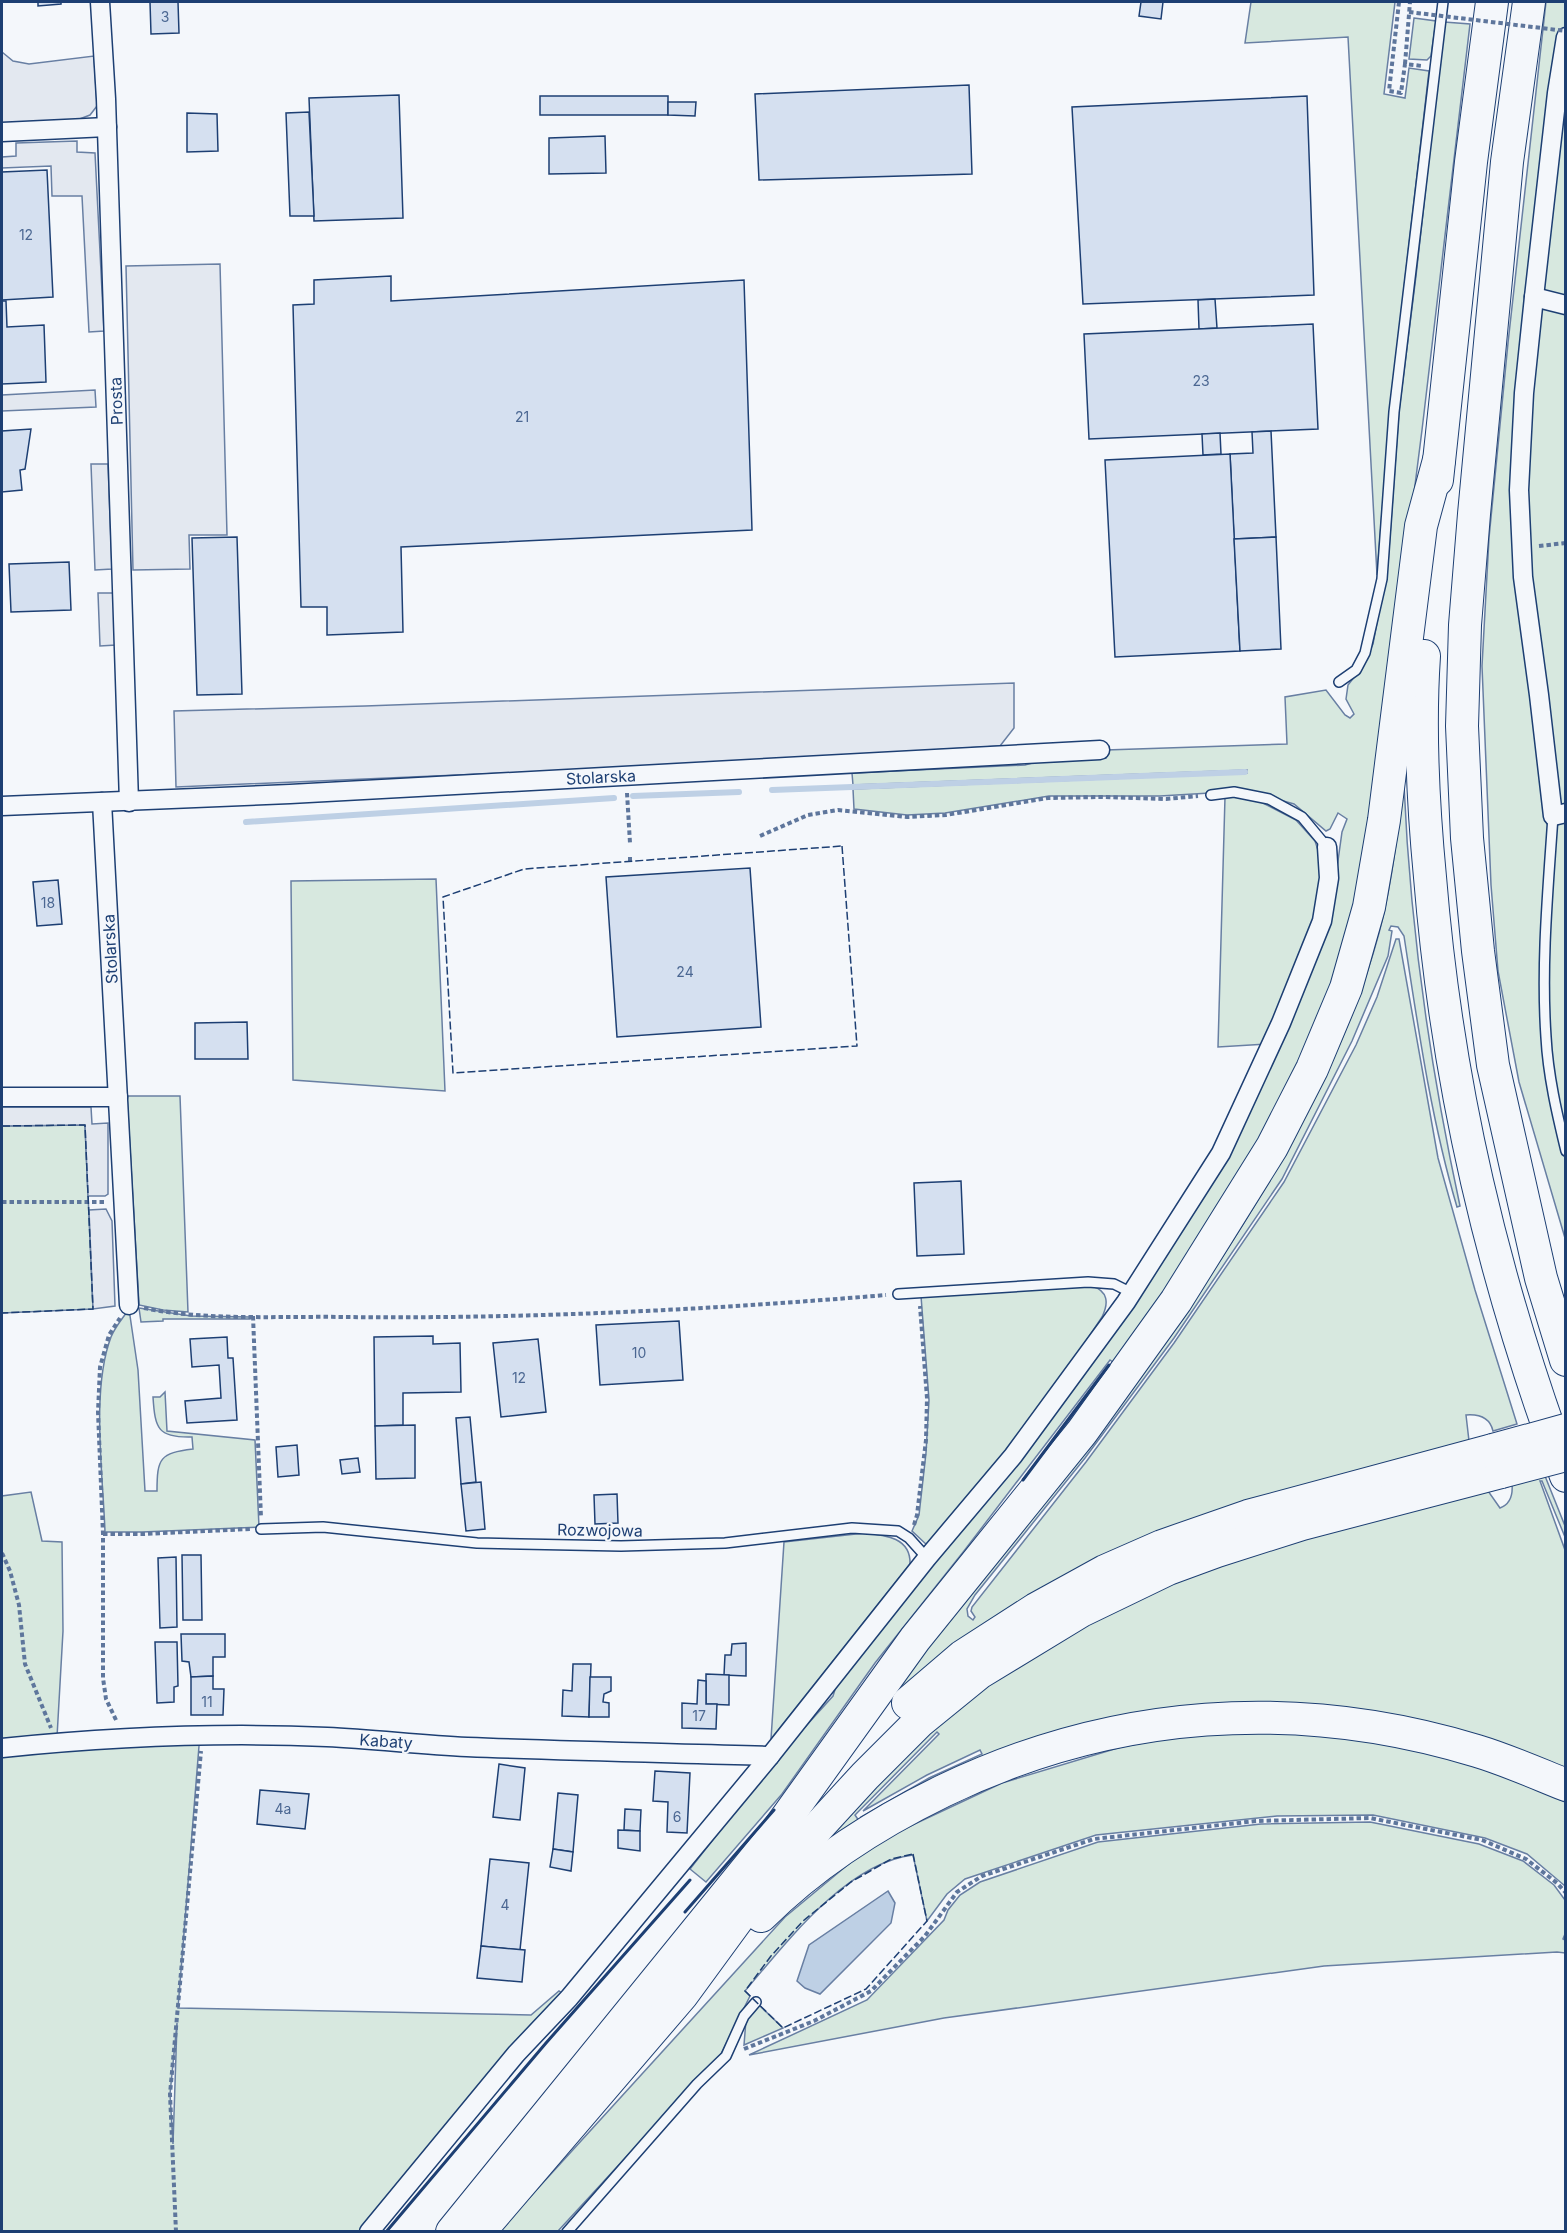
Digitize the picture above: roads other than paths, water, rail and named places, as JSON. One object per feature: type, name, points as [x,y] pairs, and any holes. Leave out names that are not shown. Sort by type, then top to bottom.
[{"type":"highway","points":[[1492,2],[1471,162],[1439,460],[1422,675],[1421,733],[1426,840],[1434,923],[1455,1076],[1478,1194],[1506,1300],[1538,1401],[1566,1476]]},
{"type":"highway","points":[[1529,2],[1507,162],[1479,457],[1465,625],[1462,726],[1468,850],[1493,1065],[1541,1278],[1566,1360]]},
{"type":"highway","points":[[452,2232],[772,1838],[915,1639],[1082,1432],[1136,1358],[1228,1220],[1272,1147],[1312,1069],[1346,988],[1369,907],[1384,820],[1421,526],[1439,460]]},
{"type":"highway","points":[[480,2232],[682,1995],[742,1913],[849,1793],[920,1721],[979,1673],[1081,1611],[1168,1569],[1217,1551],[1497,1461],[1566,1430]]},
{"type":"highway","points":[[772,1838],[906,1705],[963,1656],[1036,1609],[1105,1571],[1162,1546],[1248,1516],[1497,1461],[1566,1455]]},
{"type":"highway","points":[[682,1995],[766,1911],[820,1865],[880,1825],[906,1809],[978,1774],[1017,1759],[1083,1740],[1129,1730],[1207,1718],[1273,1717],[1335,1722],[1389,1730],[1468,1748],[1566,1785]]},
{"type":"street","name":"Prosta","points":[[100,2],[107,127],[129,802]]},
{"type":"street","points":[[1559,815],[1523,578],[1519,490],[1524,393],[1557,93],[1566,37]]},
{"type":"street","points":[[2,132],[107,127]]},
{"type":"street","points":[[1534,297],[1566,305]]},
{"type":"street","name":"Stolarska","points":[[2,806],[102,801],[129,802],[1100,750]]},
{"type":"street","name":"Stolarska","points":[[102,801],[129,1305]]},
{"type":"street","points":[[369,2232],[516,2054],[569,1998],[770,1756],[927,1558],[1013,1456],[1132,1293],[1221,1153],[1281,1023],[1322,921],[1329,878],[1327,847]]},
{"type":"street","points":[[2,1097],[118,1097]]},
{"type":"street","name":"Kabaty","points":[[2,1748],[130,1737],[327,1737],[438,1746],[770,1756]]},
{"type":"lane","points":[[1339,682],[1356,670],[1365,652],[1382,579],[1394,412],[1443,2]]},
{"type":"lane","points":[[1211,795],[1234,792],[1269,799],[1302,817],[1327,847]]},
{"type":"lane","points":[[1559,815],[1543,965],[1545,1029],[1558,1117],[1566,1151]]},
{"type":"lane","points":[[898,1294],[1088,1282],[1114,1284],[1132,1293]]},
{"type":"lane","name":"Rozwojowa","points":[[261,1529],[323,1527],[477,1543],[597,1546],[725,1543],[852,1528],[898,1531],[906,1535],[927,1558]]},
{"type":"lane","points":[[567,2232],[697,2084],[726,2056],[744,2016],[756,2002]]},
{"type":"water","points":[[888,1891],[895,1903],[891,1923],[820,1994],[805,1988],[797,1981],[809,1945]]},
{"type":"waterway","points":[[772,790],[1245,772]]},
{"type":"waterway","points":[[633,796],[739,792]]},
{"type":"waterway","points":[[246,822],[614,798]]}]
